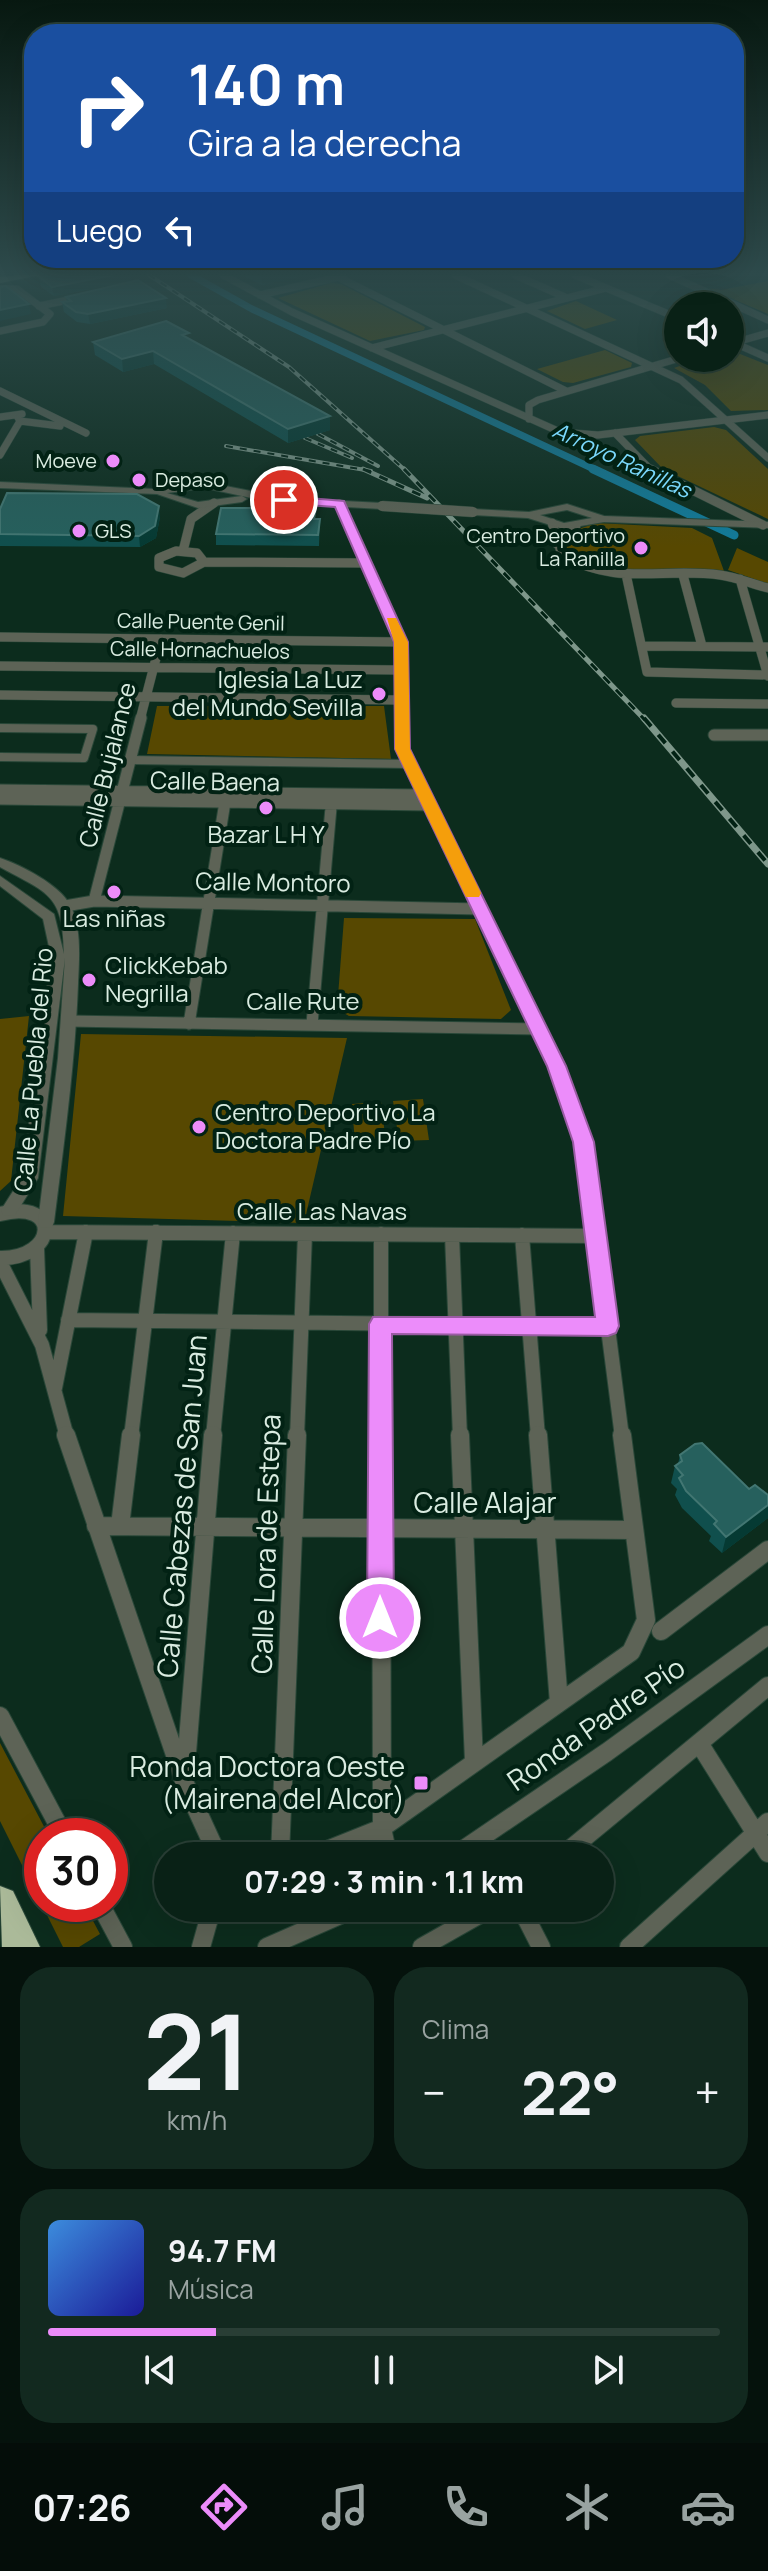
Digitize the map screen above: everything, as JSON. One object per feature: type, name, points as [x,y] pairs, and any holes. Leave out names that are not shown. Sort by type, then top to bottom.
[{"type":"highway","points":[[0,1904],[21,1947]]},
{"type":"street","points":[[411,366],[560,432],[598,435],[768,415]]},
{"type":"street","points":[[515,366],[566,391]]},
{"type":"street","points":[[529,419],[527,412],[532,402],[653,366],[681,380],[768,458]]},
{"type":"street","points":[[0,391],[86,433]]},
{"type":"street","points":[[0,455],[18,418],[37,409]]},
{"type":"street","points":[[0,417],[73,427]]},
{"type":"street","points":[[615,433],[654,473],[766,526]]},
{"type":"street","points":[[0,485],[154,492],[218,488],[284,500]]},
{"type":"street","points":[[0,485],[59,487]]},
{"type":"street","points":[[183,551],[191,519],[181,493],[188,488]]},
{"type":"street","points":[[191,519],[217,501],[223,493],[218,488]]},
{"type":"street","points":[[154,492],[198,505],[217,501],[284,500],[529,515],[576,526]]},
{"type":"street","points":[[339,504],[401,642],[400,739],[557,1066],[584,1142],[646,1620],[642,1635],[631,1652],[382,1828],[347,1842]]},
{"type":"street","points":[[548,518],[567,507],[587,518],[766,526]]},
{"type":"street","points":[[548,518],[562,555],[585,568],[626,574],[740,579],[768,588]]},
{"type":"street","points":[[557,544],[587,518]]},
{"type":"street","points":[[204,562],[197,553],[183,551],[163,555],[157,565],[168,572],[182,573],[197,569],[204,562],[366,563]]},
{"type":"street","points":[[626,574],[647,672],[768,675],[764,647],[740,579]]},
{"type":"street","points":[[683,575],[702,646]]},
{"type":"street","name":"Calle Puente Genil","points":[[0,637],[401,642]]},
{"type":"street","name":"Calle Bujalance","points":[[94,901],[161,639]]},
{"type":"street","points":[[642,646],[764,647]]},
{"type":"street","name":"Calle Hornachuelos","points":[[0,666],[400,670]]},
{"type":"street","points":[[0,695],[399,700]]},
{"type":"street","points":[[676,703],[768,704]]},
{"type":"street","points":[[0,728],[93,729],[84,758],[0,757]]},
{"type":"street","points":[[714,735],[768,735]]},
{"type":"street","points":[[130,760],[410,764]]},
{"type":"street","name":"Calle Baena","points":[[0,790],[225,802],[332,799]]},
{"type":"street","name":"Calle Baena","points":[[0,799],[121,796],[427,800]]},
{"type":"street","points":[[312,1024],[332,799]]},
{"type":"street","points":[[189,1024],[225,802]]},
{"type":"street","points":[[0,862],[65,906]]},
{"type":"street","name":"Calle La Puebla del Rio","points":[[0,880],[49,917],[58,956],[30,1178],[4,1212]]},
{"type":"street","name":"Calle Montoro","points":[[65,906],[94,901],[480,909]]},
{"type":"street","name":"Calle La Puebla del Rio","points":[[46,1227],[68,1021],[72,940],[65,906]]},
{"type":"street","name":"Calle Rute","points":[[68,1021],[539,1029]]},
{"type":"street","name":"Calle Las Navas","points":[[4,1212],[35,1212],[46,1227],[86,1232],[596,1236]]},
{"type":"street","points":[[46,1227],[37,1248],[36,1293],[42,1345],[54,1391],[74,1464],[96,1526],[179,1741],[185,1784],[212,1842]]},
{"type":"street","points":[[54,1391],[86,1232]]},
{"type":"street","points":[[120,1526],[156,1232]]},
{"type":"street","name":"Calle Cabezas de San Juan","points":[[179,1741],[233,1233]]},
{"type":"street","name":"Calle Lora de Estepa","points":[[281,1842],[305,1234]]},
{"type":"street","points":[[381,1234],[380,1528],[382,1828],[385,1842]]},
{"type":"street","points":[[452,1235],[474,1761]]},
{"type":"street","points":[[522,1235],[559,1703]]},
{"type":"street","points":[[37,1248],[17,1258],[0,1260],[42,1345]]},
{"type":"street","points":[[68,1320],[608,1326]]},
{"type":"street","name":"Calle Alajar","points":[[96,1526],[634,1530]]},
{"type":"street","name":"Ronda Padre Pío","points":[[661,1631],[768,1550]]},
{"type":"street","points":[[642,1635],[661,1631]]},
{"type":"street","name":"Ronda Padre Pío","points":[[475,1842],[607,1752],[768,1635]]},
{"type":"street","points":[[579,1842],[768,1686]]},
{"type":"street","points":[[0,1716],[54,1818]]},
{"type":"street","points":[[699,1743],[762,1828],[768,1853]]},
{"type":"street","points":[[629,1947],[762,1828]]},
{"type":"street","points":[[110,1922],[123,1947]]},
{"type":"street","points":[[201,1947],[208,1922]]},
{"type":"street","points":[[267,1947],[324,1922]]},
{"type":"street","points":[[422,1947],[466,1922]]},
{"type":"street","points":[[528,1922],[541,1947]]},
{"type":"shaded area","points":[[548,366],[631,366],[573,383],[563,382],[537,369]]},
{"type":"shaded area","points":[[744,366],[768,366],[768,410],[731,411],[705,385],[681,372],[744,372]]},
{"type":"shaded area","points":[[714,427],[726,430],[768,469],[768,519],[663,469],[635,440],[640,436]]},
{"type":"shaded area","name":"Centro Deportivo La Ranilla","points":[[597,523],[692,528],[712,538],[724,571],[610,570],[589,564],[570,553],[565,541],[575,530]]},
{"type":"shaded area","points":[[737,548],[768,562],[768,584],[728,570]]},
{"type":"shaded area","points":[[157,706],[384,706],[391,759],[147,754]]},
{"type":"shaded area","points":[[344,918],[475,919],[511,1010],[501,1019],[349,1016],[337,1009]]},
{"type":"shaded area","points":[[29,1016],[11,1181],[0,1191],[0,1019]]},
{"type":"shaded area","name":"Centro Deportivo La Doctora Padre Pío","points":[[81,1034],[347,1038],[304,1223],[63,1216]]},
{"type":"shaded area","points":[[423,1099],[429,1140],[399,1141],[393,1101]]},
{"type":"shaded area","points":[[381,1102],[386,1143],[355,1144],[352,1104]]},
{"type":"shaded area","points":[[0,1743],[40,1818],[24,1818],[24,1869],[0,1821]]},
{"type":"shaded area","points":[[50,1922],[94,1922],[100,1934],[79,1947],[63,1947]]},
{"type":"building","points":[[179,366],[238,366],[330,416],[288,429]]},
{"type":"building","name":"GLS","points":[[7,493],[137,494],[159,506],[155,526],[139,536],[0,534],[0,509]]},
{"type":"building","points":[[260,502],[277,502],[276,508],[316,508],[314,519],[320,519],[318,535],[216,534],[221,508],[259,508]]},
{"type":"building","points":[[702,1443],[749,1489],[755,1485],[768,1495],[768,1505],[726,1537],[714,1524],[717,1521],[686,1491],[679,1478],[683,1475],[675,1466],[682,1461],[680,1455],[695,1444]]},
{"type":"waterway","name":"Arroyo Ranillas","points":[[373,366],[598,471]]},
{"type":"waterway","name":"Arroyo Ranillas","points":[[593,469],[734,535]]},
{"type":"railway","points":[[287,366],[405,471]]},
{"type":"railway","points":[[318,434],[378,466]]},
{"type":"railway","points":[[305,438],[352,458]]},
{"type":"railway","points":[[226,446],[365,470]]},
{"type":"railway","points":[[365,470],[371,471]]},
{"type":"railway","points":[[365,470],[427,498]]},
{"type":"railway","points":[[405,471],[645,720]]},
{"type":"railway","points":[[644,718],[768,864]]},
{"type":"slow traffic","points":[[392,621],[401,642],[399,729],[402,749],[473,893]]},
{"type":"place","name":"Moeve","points":[[113,461]]},
{"type":"place","name":"Depaso","points":[[139,480]]},
{"type":"place","name":"GLS","points":[[79,531]]},
{"type":"place","name":"Centro Deportivo La Ranilla","points":[[641,548]]},
{"type":"place","name":"Iglesia La Luz del Mundo Sevilla","points":[[379,694]]},
{"type":"place","name":"Bazar L H Y","points":[[266,808]]},
{"type":"place","name":"Las niñas","points":[[114,892]]},
{"type":"place","name":"ClickKebab Negrilla","points":[[89,980]]},
{"type":"place","name":"Centro Deportivo La Doctora Padre Pío","points":[[199,1127]]},
{"type":"place","name":"Ronda Doctora Oeste (Mairena del Alcor)","points":[[421,1783]]},
{"type":"route","points":[[284,500],[339,504],[401,642],[399,729],[402,749],[557,1066],[584,1142],[608,1326],[381,1324],[380,1618]]}]
